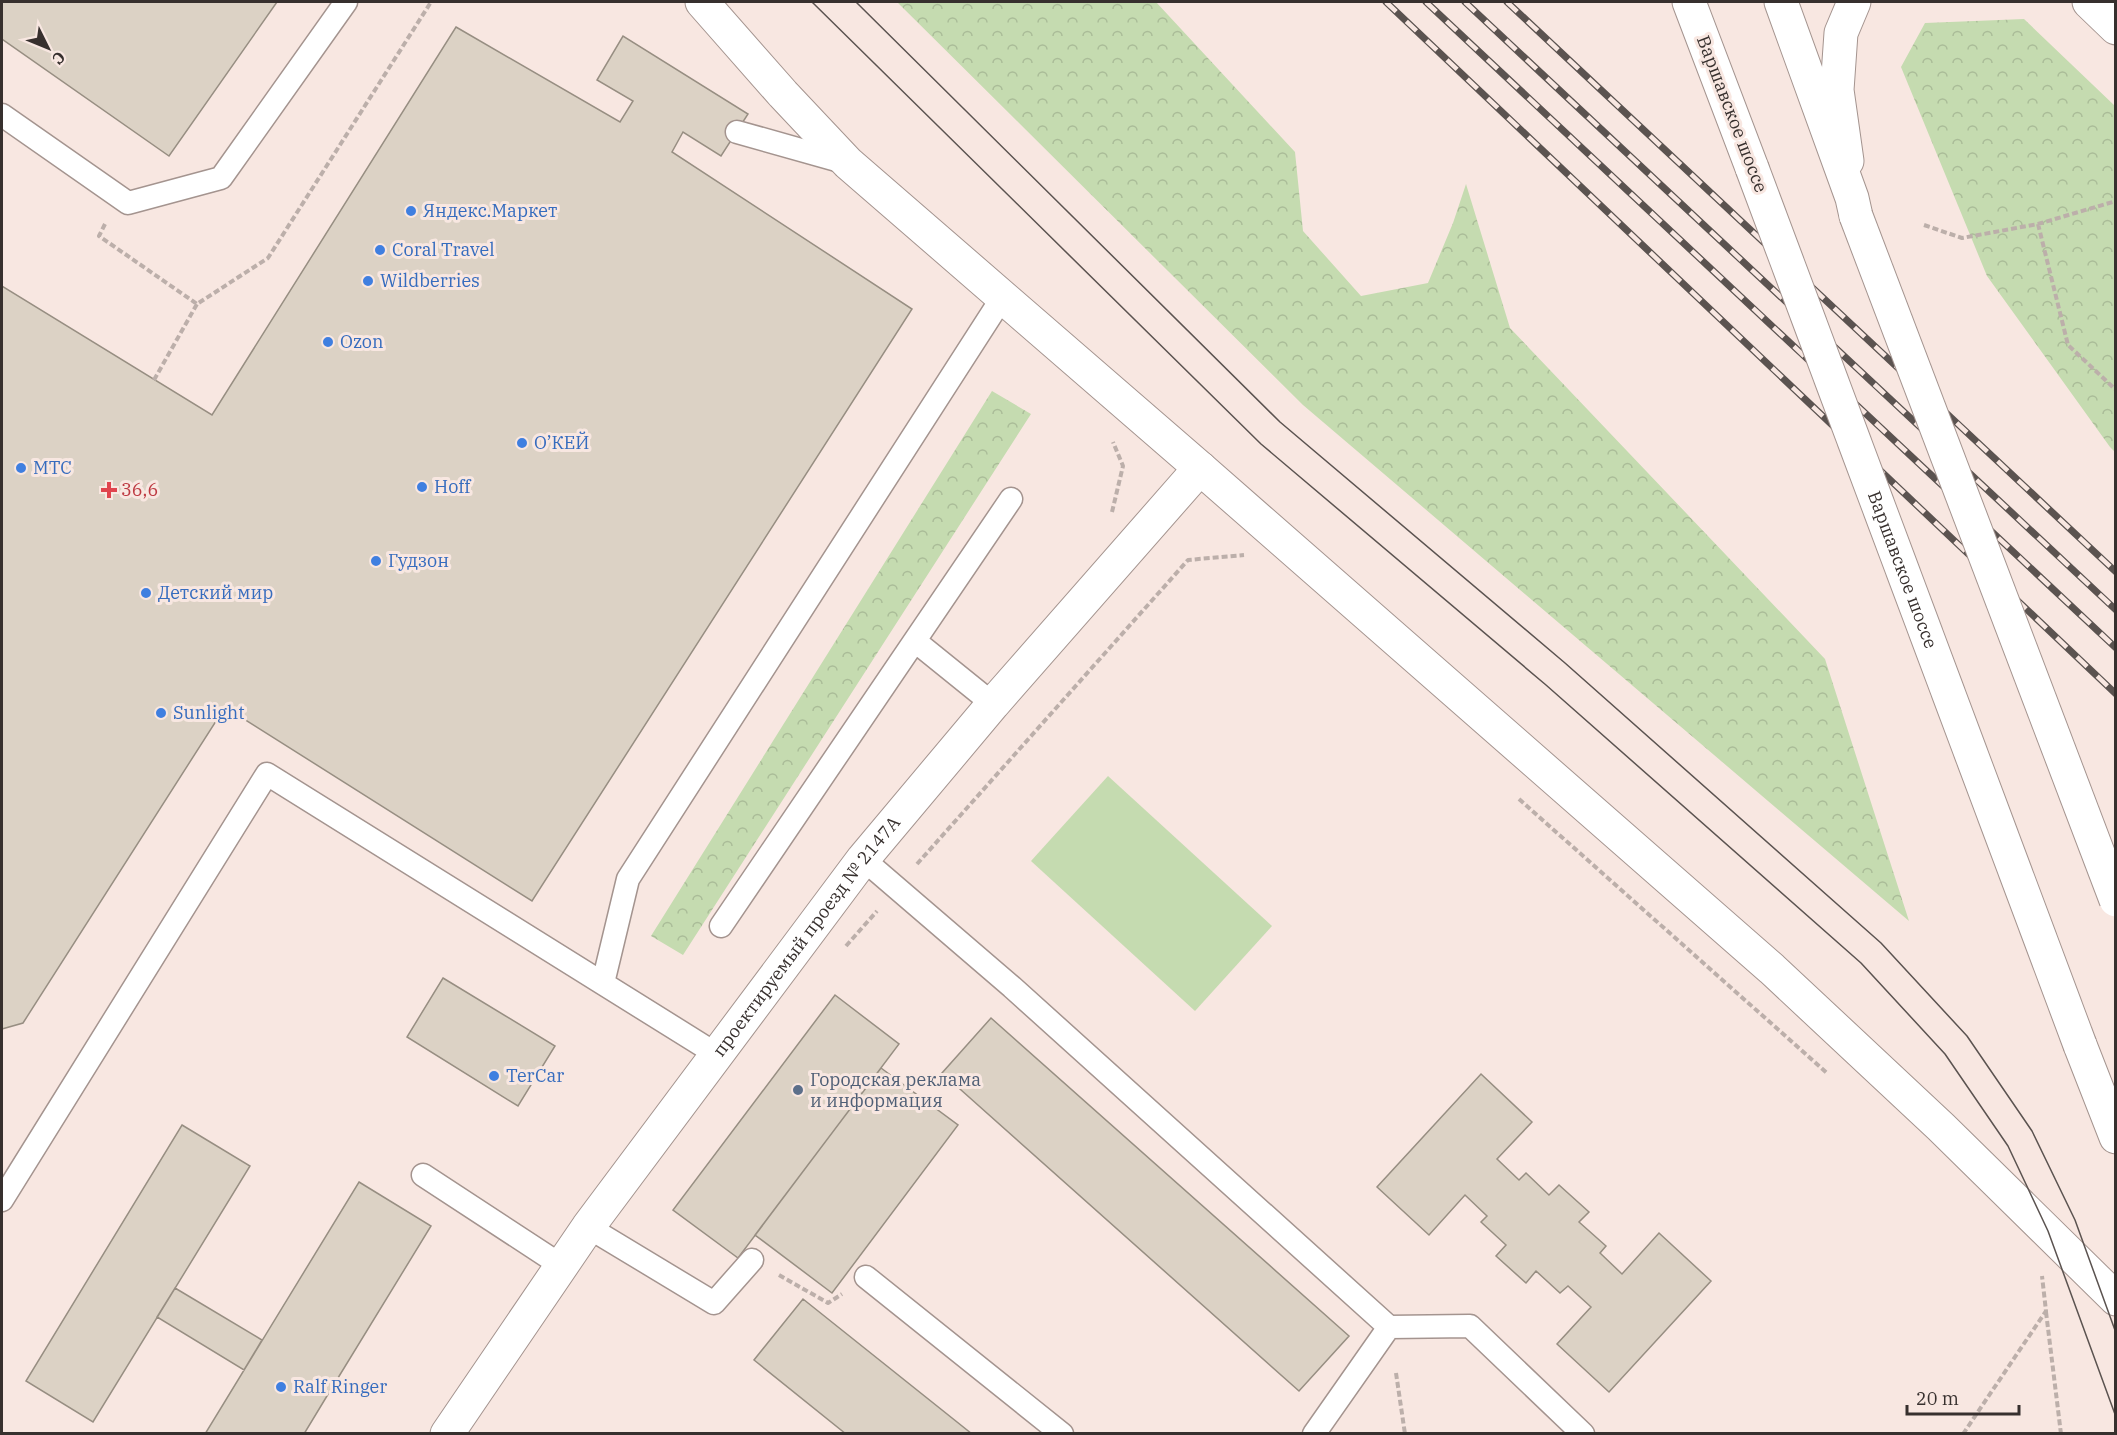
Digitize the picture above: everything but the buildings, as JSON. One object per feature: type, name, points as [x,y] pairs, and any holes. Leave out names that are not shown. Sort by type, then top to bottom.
[{"type":"main road","points":[[702,2],[848,163],[1772,969],[1941,1127],[2115,1299]]},
{"type":"main road","name":"Варшавское шоссе","points":[[1689,2],[2115,1137]]},
{"type":"main road","points":[[1781,2],[1854,207],[2115,900]]},
{"type":"main road","points":[[1854,2],[1841,33],[1837,90],[1854,207]]},
{"type":"main road","points":[[2088,2],[2115,28]]},
{"type":"main road","name":"проектируемый проезд № 2147А","points":[[454,1431],[588,1227],[863,860],[993,704],[1200,468]]},
{"type":"lane","points":[[2,115],[128,203],[221,178],[335,5]]},
{"type":"lane","points":[[737,132],[848,163]]},
{"type":"lane","points":[[603,983],[628,879],[1002,297]]},
{"type":"lane","points":[[721,926],[1011,499]]},
{"type":"lane","points":[[915,640],[993,704]]},
{"type":"lane","points":[[2,1200],[267,774],[716,1054]]},
{"type":"lane","points":[[863,860],[1012,987],[1389,1327],[1470,1326],[1583,1434]]},
{"type":"lane","points":[[423,1175],[562,1266]]},
{"type":"lane","points":[[588,1227],[714,1302],[752,1260]]},
{"type":"lane","points":[[866,1276],[1062,1434]]},
{"type":"lane","points":[[1314,1434],[1389,1327]]},
{"type":"path","points":[[154,380],[197,304],[268,258],[431,2]]},
{"type":"path","points":[[122,198],[99,236],[197,304]]},
{"type":"path","points":[[1924,225],[1962,238],[2038,224],[2115,201]]},
{"type":"path","points":[[2038,224],[2068,345],[2115,390]]},
{"type":"path","points":[[844,949],[1188,560],[1245,555]]},
{"type":"path","points":[[1512,793],[1832,1078]]},
{"type":"path","points":[[752,1260],[828,1303],[866,1276]]},
{"type":"path","points":[[2041,1270],[2061,1434]]},
{"type":"path","points":[[1963,1434],[2046,1311]]},
{"type":"path","points":[[1389,1327],[1405,1434]]},
{"type":"green space","points":[[897,2],[1156,2],[1295,152],[1303,231],[1361,296],[1428,283],[1453,223],[1466,184],[1510,328],[1825,659],[1909,921],[1303,405]]},
{"type":"green space","points":[[2024,19],[2115,106],[2115,452],[1987,276],[1901,67],[1925,23]]},
{"type":"green space","points":[[992,391],[1031,414],[683,955],[651,936]]},
{"type":"green space","points":[[1108,776],[1272,926],[1195,1011],[1031,861]]},
{"type":"tram line","points":[[812,2],[1261,444],[1546,685],[1861,963],[1945,1054],[2008,1146],[2048,1231],[2116,1417]]},
{"type":"tram line","points":[[856,2],[1280,422],[1565,663],[1881,943],[1967,1036],[2032,1131],[2075,1220],[2116,1333]]},
{"type":"railway","points":[[1386,2],[2116,694]]},
{"type":"railway","points":[[1426,2],[2116,648]]},
{"type":"railway","points":[[1465,2],[2116,610]]},
{"type":"railway","points":[[1507,2],[2116,572]]},
{"type":"place","name":"Яндекс.Маркет","points":[[411,211]]},
{"type":"place","name":"Coral Travel","points":[[380,250]]},
{"type":"place","name":"Wildberries","points":[[368,281]]},
{"type":"place","name":"Ozon","points":[[328,342]]},
{"type":"place","name":"О’КЕЙ","points":[[522,443]]},
{"type":"place","name":"МТС","points":[[21,468]]},
{"type":"place","name":"Hoff","points":[[422,487]]},
{"type":"place","name":"36,6","points":[[109,490]]},
{"type":"place","name":"Гудзон","points":[[376,561]]},
{"type":"place","name":"Детский мир","points":[[146,593]]},
{"type":"place","name":"Sunlight","points":[[161,713]]},
{"type":"place","name":"TerCar","points":[[494,1076]]},
{"type":"place","name":"Городская реклама и информация","points":[[798,1090]]},
{"type":"place","name":"Ralf Ringer","points":[[281,1387]]}]
